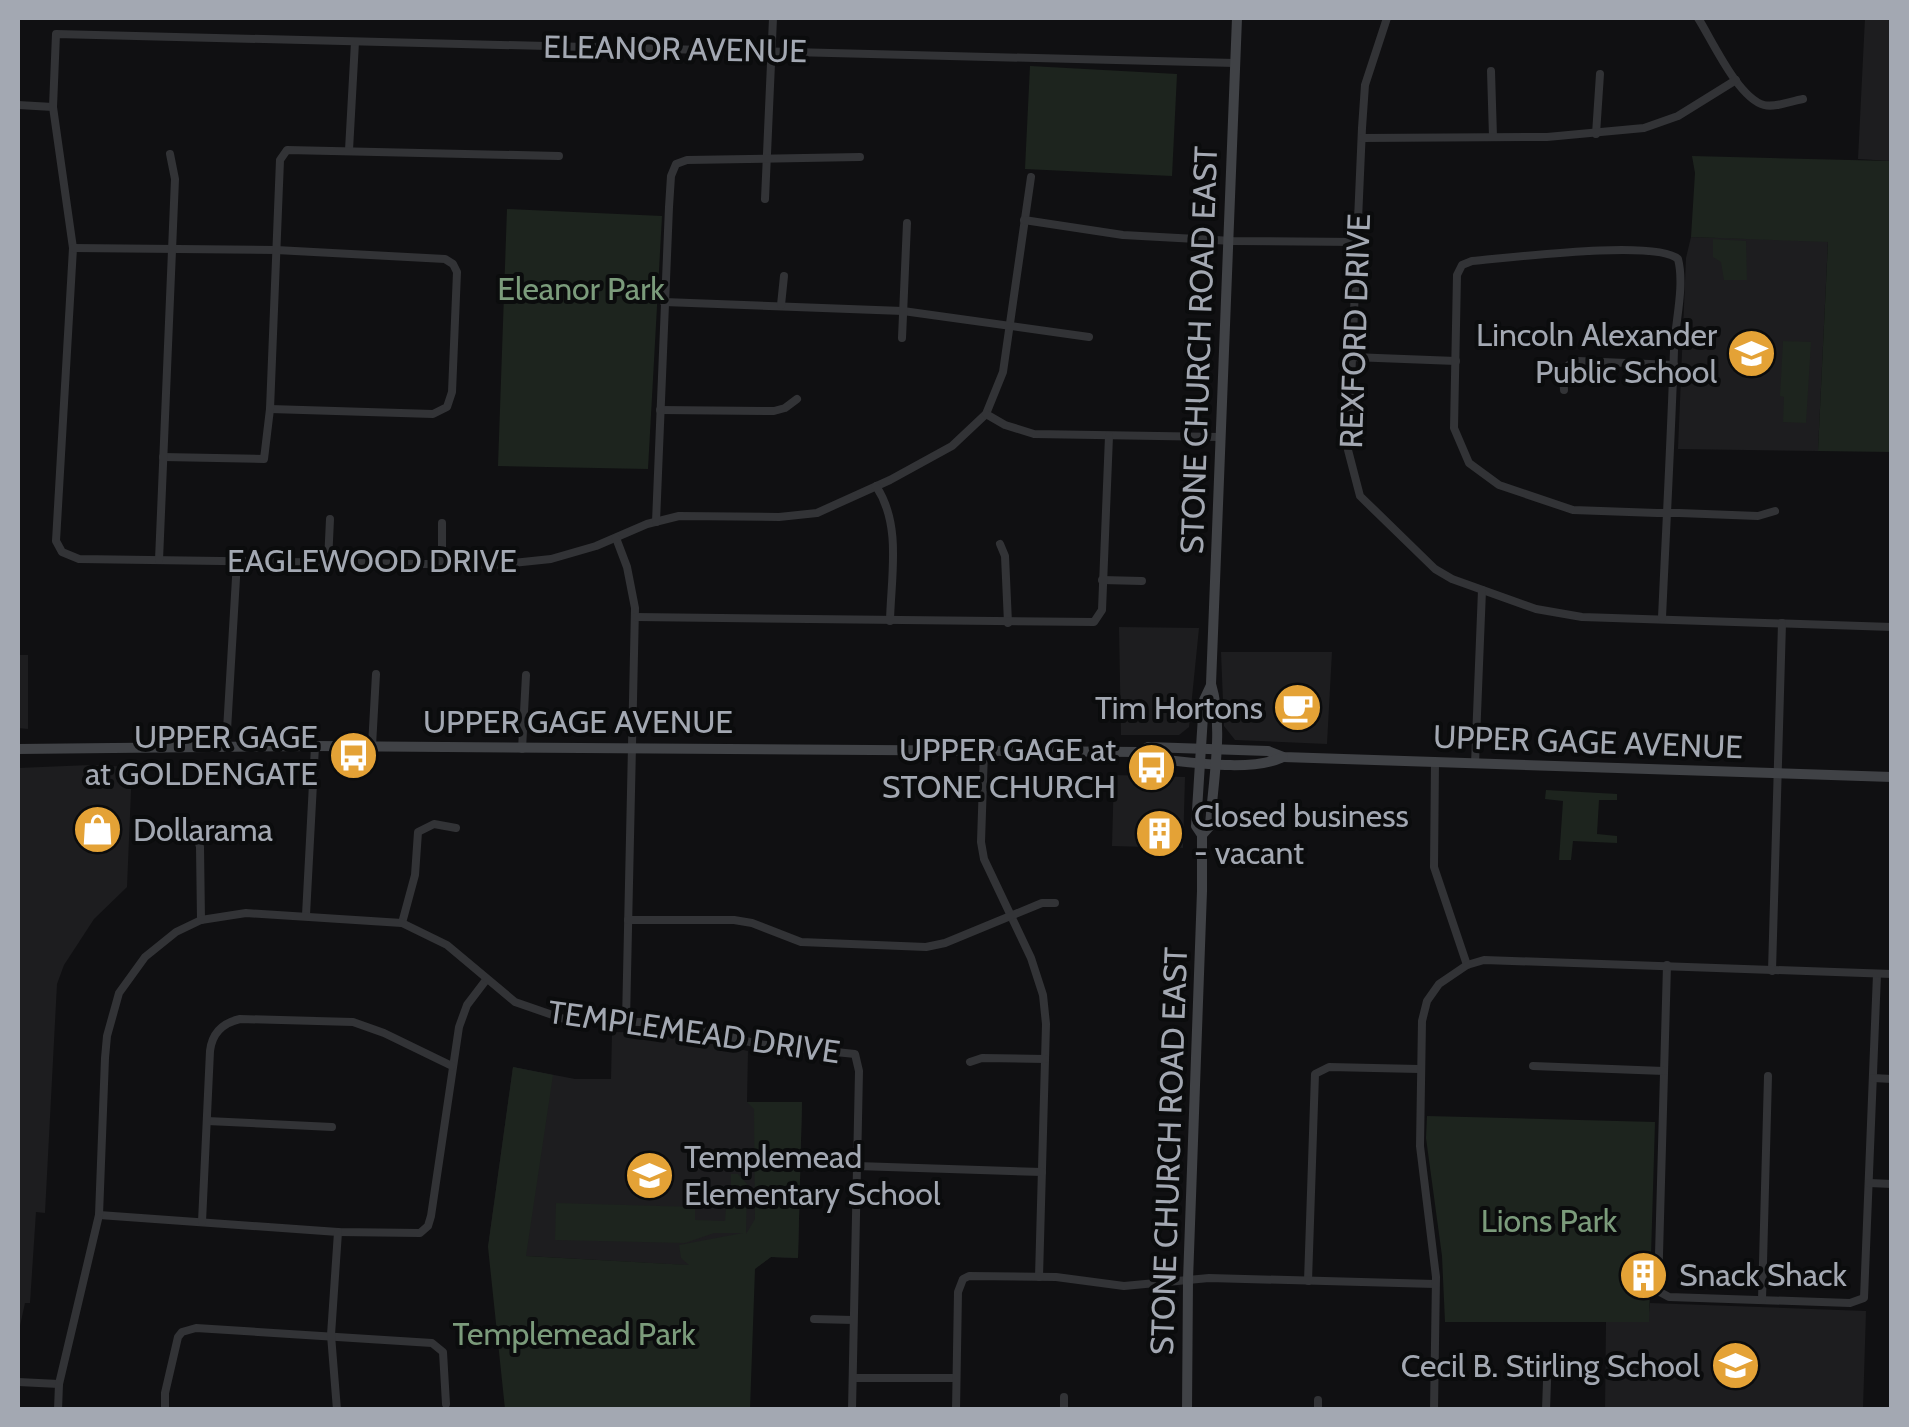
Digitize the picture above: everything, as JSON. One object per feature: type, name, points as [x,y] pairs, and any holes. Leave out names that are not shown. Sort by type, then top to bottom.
[{"type":"main road","name":"STONE CHURCH ROAD EAST","points":[[1202,835],[1210,826],[1214,762],[1216,701],[1211,684],[1237,18]]},
{"type":"main road","name":"STONE CHURCH ROAD EAST","points":[[1187,1410],[1202,835],[1196,826],[1204,700],[1211,684]]},
{"type":"main road","name":"UPPER GAGE AVENUE","points":[[18,749],[372,746],[1139,752],[1148,747],[1268,750],[1283,757],[1892,777]]},
{"type":"main road","name":"UPPER GAGE AVENUE","points":[[1139,752],[1146,758],[1200,762],[1268,764],[1283,757]]},
{"type":"street","points":[[765,199],[773,18]]},
{"type":"street","name":"REXFORD DRIVE","points":[[1387,18],[1365,85],[1362,138],[1348,450],[1360,496],[1435,569],[1482,590],[1567,616],[1892,627]]},
{"type":"street","points":[[1698,18],[1752,100],[1768,106],[1803,99]]},
{"type":"street","name":"ELEANOR AVENUE","points":[[56,34],[1235,63]]},
{"type":"street","name":"EAGLEWOOD DRIVE","points":[[56,34],[53,106],[73,248],[56,541],[62,552],[78,559],[517,564],[551,559],[678,516],[817,513],[952,446],[986,414],[1002,372],[1031,177]]},
{"type":"street","points":[[349,150],[355,42]]},
{"type":"street","points":[[1491,71],[1493,137]]},
{"type":"street","points":[[1596,134],[1600,74]]},
{"type":"street","points":[[1362,138],[1596,134],[1644,128],[1678,116],[1736,80]]},
{"type":"street","points":[[18,105],[53,106]]},
{"type":"street","points":[[163,457],[264,459],[282,154],[292,148],[559,156]]},
{"type":"street","points":[[159,560],[176,179],[170,154]]},
{"type":"street","points":[[656,522],[664,302],[676,164],[687,160],[860,157]]},
{"type":"street","points":[[1024,220],[1123,235],[1357,242]]},
{"type":"street","points":[[902,338],[907,223]]},
{"type":"street","points":[[73,248],[276,250],[445,259],[453,264],[457,272],[452,392],[447,407],[433,414],[270,408]]},
{"type":"street","points":[[1662,618],[1667,513],[1674,366],[1680,268],[1678,259],[1666,252],[1620,249],[1472,260],[1462,265],[1457,275],[1454,428],[1469,462],[1488,480],[1573,510],[1667,513],[1758,516],[1775,511]]},
{"type":"street","points":[[782,305],[784,276]]},
{"type":"street","points":[[664,302],[903,311],[1089,338]]},
{"type":"street","points":[[1352,357],[1456,360]]},
{"type":"street","points":[[1564,390],[1563,370],[1575,362],[1674,366]]},
{"type":"street","points":[[660,410],[774,411],[797,399]]},
{"type":"street","points":[[986,414],[1034,434],[1220,437]]},
{"type":"street","points":[[635,617],[1094,622],[1102,610],[1110,436]]},
{"type":"street","points":[[876,486],[887,503],[894,526],[890,621]]},
{"type":"street","points":[[328,562],[330,518]]},
{"type":"street","points":[[442,523],[442,563]]},
{"type":"street","points":[[616,538],[630,577],[635,617],[626,1022]]},
{"type":"street","points":[[1000,544],[1005,556],[1008,623]]},
{"type":"street","points":[[226,747],[237,561]]},
{"type":"street","points":[[1102,580],[1142,581]]},
{"type":"street","points":[[1476,764],[1482,590]]},
{"type":"street","points":[[1772,970],[1782,623]]},
{"type":"street","points":[[372,746],[376,674]]},
{"type":"street","points":[[522,748],[526,675]]},
{"type":"street","points":[[306,916],[315,746]]},
{"type":"street","points":[[984,752],[982,850],[990,875],[1031,958],[1046,1024],[1039,1277]]},
{"type":"street","points":[[1436,762],[1434,868],[1468,965]]},
{"type":"street","points":[[402,924],[415,875],[418,832],[434,824],[456,828]]},
{"type":"street","points":[[194,825],[200,847],[201,920]]},
{"type":"street","points":[[628,920],[734,920],[801,942],[926,946],[946,943],[1042,903],[1055,903]]},
{"type":"street","name":"TEMPLEMEAD DRIVE","points":[[58,1410],[59,1384],[99,1214],[105,1058],[119,994],[145,957],[176,932],[201,920],[246,913],[402,924],[447,945],[514,1002],[534,1010],[591,1023],[674,1024],[758,1044],[854,1054],[859,1070],[852,1410]]},
{"type":"street","points":[[1434,1410],[1435,1284],[1420,1146],[1419,1069],[1422,1022],[1427,1001],[1438,984],[1468,965],[1495,960],[1892,974]]},
{"type":"street","points":[[1667,966],[1658,1291],[1669,1297],[1850,1303],[1864,1298],[1876,974]]},
{"type":"street","points":[[99,1214],[338,1232],[420,1233],[428,1226],[461,1018],[486,980]]},
{"type":"street","points":[[202,1222],[211,1041],[223,1025],[240,1018],[353,1022],[452,1066]]},
{"type":"street","points":[[970,1062],[982,1058],[1045,1058]]},
{"type":"street","points":[[1534,1066],[1664,1070]]},
{"type":"street","points":[[1308,1281],[1316,1074],[1329,1068],[1419,1069]]},
{"type":"street","points":[[1762,1300],[1768,1076]]},
{"type":"street","points":[[1873,1078],[1892,1078]]},
{"type":"street","points":[[207,1121],[332,1127]]},
{"type":"street","points":[[857,1166],[1042,1172]]},
{"type":"street","points":[[1869,1183],[1892,1184]]},
{"type":"street","points":[[337,1410],[332,1337],[338,1232]]},
{"type":"street","points":[[956,1410],[958,1292],[963,1279],[977,1275],[1124,1286],[1188,1280],[1435,1284]]},
{"type":"street","points":[[814,1319],[853,1320]]},
{"type":"street","points":[[164,1410],[176,1344],[182,1332],[189,1329],[436,1344],[445,1360],[446,1404]]},
{"type":"street","points":[[853,1378],[956,1378]]},
{"type":"street","points":[[1546,1380],[1546,1410]]},
{"type":"street","points":[[18,1382],[59,1384]]},
{"type":"street","points":[[1064,1397],[1064,1410]]},
{"type":"shaded area","points":[[1865,18],[1891,18],[1891,161],[1858,159]]},
{"type":"shaded area","name":"Lincoln Alexander Public School","points":[[1691,237],[1828,241],[1818,451],[1678,449],[1686,258]]},
{"type":"shaded area","points":[[1119,627],[1199,628],[1189,727],[1179,735],[1121,735]]},
{"type":"shaded area","points":[[1221,652],[1332,652],[1327,744],[1235,740],[1224,726]]},
{"type":"shaded area","points":[[18,655],[28,655],[28,729],[18,728]]},
{"type":"shaded area","points":[[132,767],[127,887],[94,919],[64,965],[57,984],[45,1213],[36,1212],[30,1303],[25,1303],[18,1335],[18,768]]},
{"type":"shaded area","points":[[1114,775],[1185,777],[1183,848],[1112,846]]},
{"type":"shaded area","name":"Templemead Elementary School","points":[[612,1032],[669,1033],[748,1051],[747,1102],[802,1102],[798,1258],[771,1257],[754,1269],[526,1256],[488,1247],[513,1067],[575,1079],[611,1079]]},
{"type":"shaded area","name":"Cecil B. Stirling School","points":[[1650,1303],[1866,1311],[1863,1409],[1605,1410],[1606,1322],[1648,1322]]},
{"type":"green space","points":[[1030,66],[1177,74],[1172,176],[1025,169]]},
{"type":"green space","points":[[1692,156],[1891,161],[1891,452],[1818,451],[1828,242],[1691,237],[1695,173]]},
{"type":"green space","name":"Eleanor Park","points":[[507,209],[662,216],[648,469],[498,466]]},
{"type":"green space","points":[[1713,239],[1746,241],[1747,280],[1724,280],[1721,262],[1713,257]]},
{"type":"green space","points":[[1783,341],[1811,342],[1806,423],[1783,422]]},
{"type":"green space","points":[[1546,790],[1617,794],[1617,800],[1599,800],[1597,834],[1617,836],[1617,843],[1573,841],[1571,860],[1559,860],[1563,801],[1545,799]]},
{"type":"green space","name":"Templemead Park","points":[[513,1067],[553,1075],[526,1256],[689,1265],[681,1258],[679,1245],[743,1233],[714,1233],[685,1243],[555,1240],[556,1203],[695,1207],[695,1220],[725,1221],[726,1208],[731,1207],[731,1174],[738,1174],[747,1184],[746,1234],[755,1219],[754,1109],[747,1102],[802,1102],[798,1258],[771,1257],[755,1269],[750,1409],[505,1409],[488,1247]]},
{"type":"green space","name":"Lions Park","points":[[1427,1116],[1655,1122],[1649,1322],[1445,1322]]},
{"type":"place","name":"Lincoln Alexander Public School","points":[[1752,353]]},
{"type":"place","name":"Tim Hortons","points":[[1298,708]]},
{"type":"place","name":"UPPER GAGE at GOLDENGATE","points":[[353,755]]},
{"type":"place","name":"UPPER GAGE at STONE CHURCH","points":[[1151,768]]},
{"type":"place","name":"Dollarama","points":[[98,830]]},
{"type":"place","name":"Closed business - vacant","points":[[1159,834]]},
{"type":"place","name":"Templemead Elementary School","points":[[649,1175]]},
{"type":"place","name":"Snack Shack","points":[[1644,1275]]},
{"type":"place","name":"Cecil B. Stirling School","points":[[1735,1366]]}]
